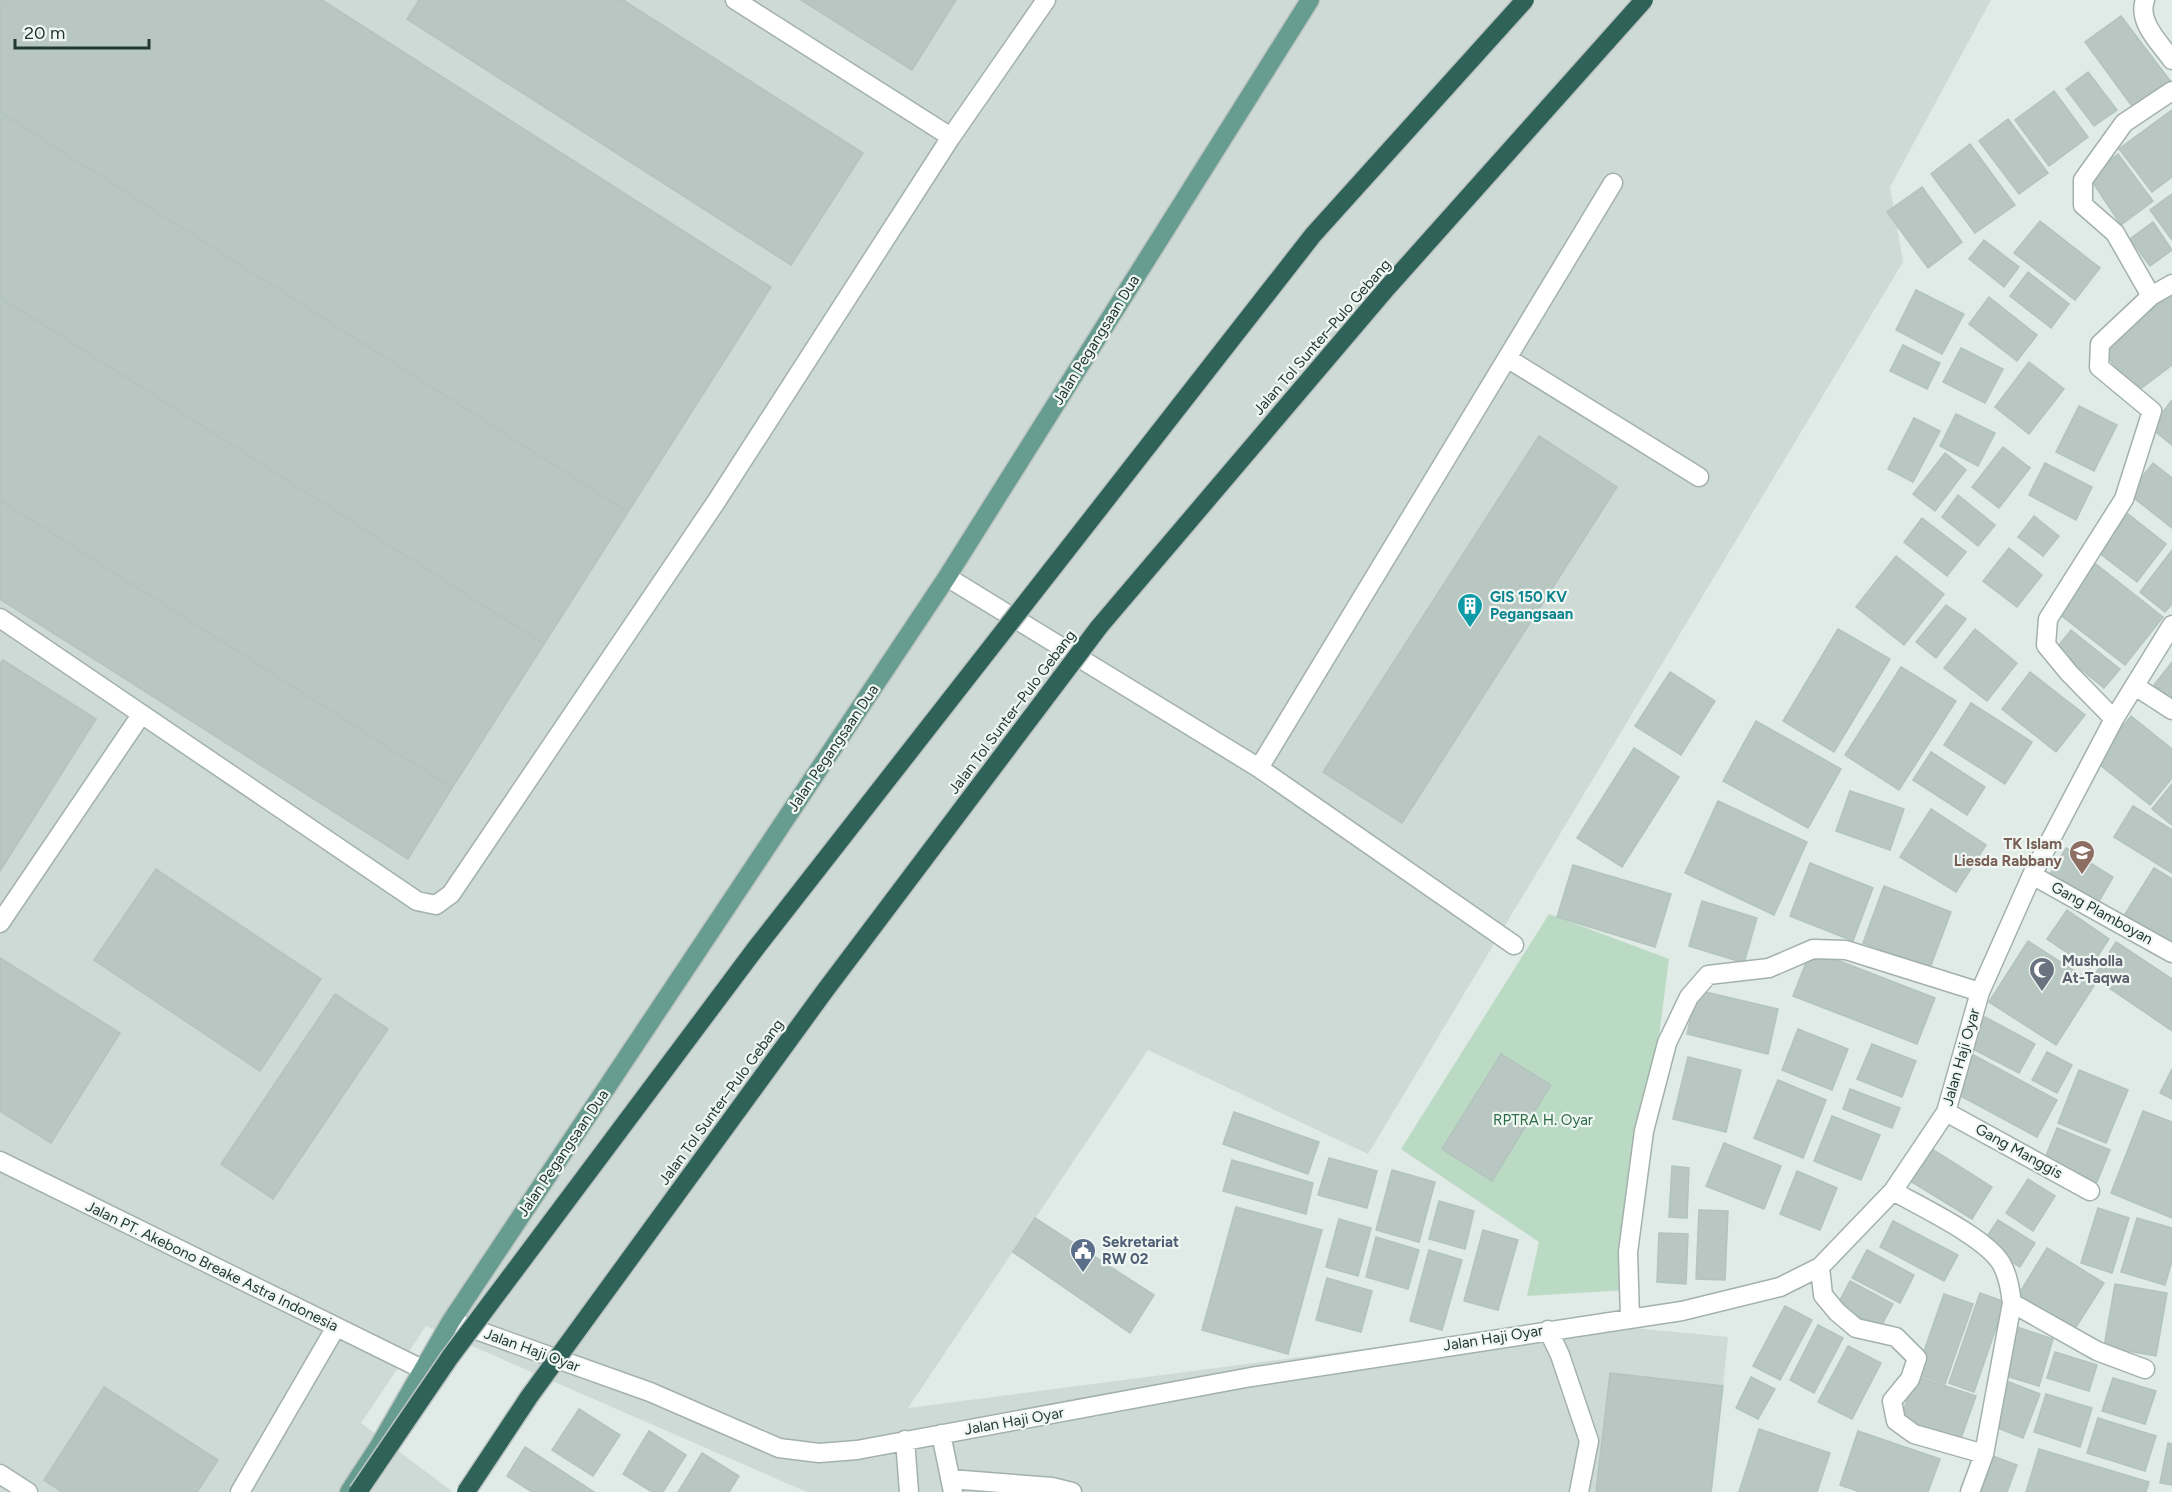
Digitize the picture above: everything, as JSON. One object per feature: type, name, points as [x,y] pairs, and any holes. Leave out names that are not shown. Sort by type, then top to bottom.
[{"type":"highway","points":[[358,1492],[450,1357],[756,948],[1276,282],[1313,235],[1525,0]]},
{"type":"highway","name":"Jalan Tol Sunter–Pulo Gebang","points":[[466,1492],[529,1397],[810,1011],[1099,627],[1387,288],[1644,0]]},
{"type":"main road","name":"Jalan Pegangsaan Dua","points":[[349,1492],[424,1370],[451,1321],[947,577],[1310,0]]},
{"type":"street","points":[[735,0],[951,138]]},
{"type":"street","points":[[0,618],[417,901],[436,905],[452,894],[716,502],[951,138],[1046,0]]},
{"type":"street","points":[[2145,0],[2144,14],[2147,25],[2172,60]]},
{"type":"street","points":[[2151,296],[2115,233],[2083,206],[2083,180],[2124,123],[2172,91]]},
{"type":"street","points":[[1259,768],[1613,183]]},
{"type":"street","points":[[2114,719],[2069,673],[2046,645],[2048,619],[2124,499],[2152,411],[2099,367],[2100,344],[2151,296],[2172,284]]},
{"type":"street","points":[[1507,358],[1699,477]]},
{"type":"street","points":[[947,577],[1259,768],[1514,945]]},
{"type":"street","name":"Jalan Haji Oyar","points":[[451,1321],[650,1392],[779,1448],[828,1452],[857,1450],[1251,1377],[1736,1300],[1780,1287],[1820,1267],[1893,1191],[1946,1112],[1980,992],[2032,874],[2114,719],[2172,626]]},
{"type":"street","points":[[2135,686],[2172,710]]},
{"type":"street","points":[[0,922],[141,715]]},
{"type":"street","name":"Gang Plamboyan","points":[[2032,874],[2172,953]]},
{"type":"street","points":[[1630,1318],[1628,1252],[1644,1131],[1667,1043],[1689,997],[1708,975],[1769,968],[1813,948],[1846,950],[1980,992]]},
{"type":"street","name":"Gang Manggis","points":[[1946,1112],[2091,1191]]},
{"type":"street","name":"Jalan PT. Akebono Breake Astra Indonesia","points":[[0,1161],[424,1370]]},
{"type":"street","points":[[1893,1191],[1975,1239],[2000,1262],[2009,1282],[2012,1303],[1984,1454],[1970,1492]]},
{"type":"street","points":[[1820,1267],[1823,1295],[1837,1312],[1856,1328],[1896,1337],[1917,1358],[1910,1379],[1892,1401],[1896,1421],[1914,1434],[1984,1454]]},
{"type":"street","points":[[2012,1303],[2097,1351],[2145,1370]]},
{"type":"street","points":[[240,1492],[336,1327]]},
{"type":"street","points":[[1548,1330],[1560,1354],[1589,1441],[1579,1492]]},
{"type":"street","points":[[941,1434],[951,1486],[1052,1487],[1072,1492]]},
{"type":"street","points":[[905,1440],[909,1492]]},
{"type":"street","points":[[0,1474],[28,1492]]},
{"type":"shaded area","points":[[0,0],[1991,0],[1890,187],[1903,262],[1368,1154],[1148,1050],[908,1408],[1571,1322],[1728,1337],[1712,1492],[807,1492],[426,1326],[361,1423],[453,1492],[0,1492]]},
{"type":"green space","name":"RPTRA H. Oyar","points":[[1549,914],[1669,959],[1626,1290],[1527,1296],[1539,1242],[1401,1149]]},
{"type":"building","points":[[0,0],[322,0],[771,287],[628,512],[0,112]]},
{"type":"building","points":[[419,0],[623,0],[863,153],[791,265],[407,19]]},
{"type":"building","points":[[801,0],[956,0],[912,70]]},
{"type":"building","points":[[2121,16],[2171,82],[2134,109],[2085,42]]},
{"type":"building","points":[[2088,72],[2117,110],[2094,126],[2066,89]]},
{"type":"building","points":[[2054,91],[2088,137],[2049,166],[2015,120]]},
{"type":"building","points":[[2172,110],[2172,177],[2152,192],[2119,149]]},
{"type":"building","points":[[0,112],[628,512],[544,644],[0,297]]},
{"type":"building","points":[[2008,119],[2048,173],[2019,194],[1979,141]]},
{"type":"building","points":[[1970,144],[2015,205],[1975,233],[1931,174]]},
{"type":"building","points":[[2118,154],[2153,201],[2121,225],[2089,177]]},
{"type":"building","points":[[1922,187],[1962,242],[1928,268],[1887,212]]},
{"type":"building","points":[[2172,194],[2172,240],[2150,210]]},
{"type":"building","points":[[2040,221],[2100,268],[2075,300],[2014,253]]},
{"type":"building","points":[[2153,222],[2172,250],[2150,266],[2130,239]]},
{"type":"building","points":[[1984,240],[2019,267],[2004,287],[1969,259]]},
{"type":"building","points":[[2028,272],[2069,304],[2051,328],[2010,296]]},
{"type":"building","points":[[1916,290],[1964,314],[1942,354],[1896,330]]},
{"type":"building","points":[[2172,294],[2172,365],[2135,393],[2101,348]]},
{"type":"building","points":[[0,297],[544,644],[452,788],[0,500]]},
{"type":"building","points":[[1989,297],[2037,335],[2017,361],[1969,324]]},
{"type":"building","points":[[1903,345],[1940,363],[1927,389],[1890,371]]},
{"type":"building","points":[[1961,348],[2003,369],[1985,403],[1943,382]]},
{"type":"building","points":[[2029,362],[2064,389],[2029,434],[1995,407]]},
{"type":"building","points":[[2172,400],[2172,445],[2151,428]]},
{"type":"building","points":[[2079,406],[2117,425],[2094,471],[2056,452]]},
{"type":"building","points":[[1956,414],[1995,433],[1978,466],[1940,446]]},
{"type":"building","points":[[1914,418],[1940,431],[1913,482],[1888,469]]},
{"type":"building","name":"GIS 150 KV Pegangsaan","points":[[1539,436],[1617,487],[1402,823],[1323,772]]},
{"type":"building","points":[[2003,447],[2030,468],[1999,508],[1972,487]]},
{"type":"building","points":[[1945,453],[1966,470],[1935,511],[1913,494]]},
{"type":"building","points":[[2045,463],[2092,487],[2076,520],[2029,495]]},
{"type":"building","points":[[2153,463],[2172,478],[2172,528],[2129,494]]},
{"type":"building","points":[[1958,495],[1995,525],[1978,546],[1942,517]]},
{"type":"building","points":[[0,500],[452,788],[408,859],[0,599]]},
{"type":"building","points":[[2128,514],[2166,544],[2137,582],[2098,552]]},
{"type":"building","points":[[2034,516],[2059,536],[2043,556],[2018,537]]},
{"type":"building","points":[[1922,518],[1966,552],[1947,576],[1904,542]]},
{"type":"building","points":[[2009,548],[2042,575],[2017,607],[1983,581]]},
{"type":"building","points":[[2172,550],[2172,604],[2165,612],[2140,592]]},
{"type":"building","points":[[1896,556],[1944,594],[1904,645],[1856,607]]},
{"type":"building","points":[[2096,564],[2163,617],[2125,665],[2058,613]]},
{"type":"building","points":[[1946,605],[1966,619],[1936,658],[1916,642]]},
{"type":"building","points":[[1838,629],[1890,659],[1834,752],[1783,721]]},
{"type":"building","points":[[1975,629],[2017,663],[1987,701],[1944,668]]},
{"type":"building","points":[[2071,630],[2120,669],[2104,688],[2056,649]]},
{"type":"building","points":[[3,660],[96,719],[0,871],[0,664]]},
{"type":"building","points":[[2172,662],[2172,699],[2154,685]]},
{"type":"building","points":[[1901,667],[1956,701],[1899,790],[1845,755]]},
{"type":"building","points":[[1670,672],[1715,701],[1681,755],[1635,726]]},
{"type":"building","points":[[2030,672],[2085,715],[2056,752],[2002,709]]},
{"type":"building","points":[[1971,703],[2032,742],[2005,784],[1944,745]]},
{"type":"building","points":[[2131,716],[2172,749],[2172,778],[2150,805],[2095,761]]},
{"type":"building","points":[[1756,721],[1841,769],[1808,828],[1723,781]]},
{"type":"building","points":[[1634,748],[1679,777],[1622,867],[1577,838]]},
{"type":"building","points":[[1931,752],[1985,787],[1967,815],[1913,780]]},
{"type":"building","points":[[2172,784],[2172,825],[2152,809]]},
{"type":"building","points":[[1850,791],[1904,809],[1890,850],[1836,831]]},
{"type":"building","points":[[1718,801],[1807,842],[1774,915],[1685,873]]},
{"type":"building","points":[[2133,806],[2172,830],[2172,873],[2114,837]]},
{"type":"building","points":[[1931,809],[1986,845],[1956,892],[1900,857]]},
{"type":"building","name":"TK Islam Liesda Rabbany","points":[[2066,848],[2113,877],[2098,903],[2050,874]]},
{"type":"building","points":[[1810,863],[1873,888],[1853,941],[1790,916]]},
{"type":"building","points":[[1573,865],[1671,894],[1655,947],[1557,917]]},
{"type":"building","points":[[2154,868],[2172,879],[2172,943],[2125,914]]},
{"type":"building","points":[[156,869],[321,979],[260,1071],[94,960]]},
{"type":"building","points":[[1884,886],[1951,912],[1930,968],[1863,943]]},
{"type":"building","points":[[1702,901],[1757,918],[1744,963],[1689,946]]},
{"type":"building","points":[[2067,910],[2109,939],[2090,968],[2047,939]]},
{"type":"building","name":"Musholla At-Taqwa","points":[[2028,941],[2095,984],[2056,1045],[1989,1002]]},
{"type":"building","points":[[2116,942],[2172,979],[2171,1030],[2093,977]]},
{"type":"building","points":[[1811,950],[1935,998],[1917,1044],[1793,996]]},
{"type":"building","points":[[0,958],[120,1033],[51,1143],[0,1111]]},
{"type":"building","points":[[1697,990],[1778,1009],[1768,1054],[1687,1034]]},
{"type":"building","points":[[335,994],[388,1029],[273,1199],[221,1164]]},
{"type":"building","points":[[1985,1017],[2035,1044],[2019,1073],[1969,1047]]},
{"type":"building","points":[[1798,1029],[1848,1049],[1832,1090],[1782,1070]]},
{"type":"building","points":[[1872,1044],[1916,1061],[1902,1097],[1857,1079]]},
{"type":"building","points":[[1966,1051],[2057,1100],[2037,1137],[1959,1095]]},
{"type":"building","points":[[2047,1052],[2072,1065],[2057,1093],[2032,1080]]},
{"type":"building","points":[[1501,1054],[1551,1085],[1492,1181],[1442,1149]]},
{"type":"building","points":[[1688,1057],[1741,1070],[1726,1132],[1673,1119]]},
{"type":"building","points":[[2172,1069],[2172,1099],[2160,1093]]},
{"type":"building","points":[[2079,1070],[2128,1090],[2106,1143],[2058,1123]]},
{"type":"building","points":[[1778,1080],[1826,1100],[1803,1158],[1754,1138]]},
{"type":"building","points":[[1850,1089],[1900,1108],[1892,1128],[1843,1109]]},
{"type":"building","points":[[2143,1111],[2172,1122],[2172,1218],[2111,1193]]},
{"type":"building","points":[[1234,1112],[1319,1142],[1308,1174],[1223,1144]]},
{"type":"building","points":[[1832,1116],[1880,1135],[1861,1180],[1814,1161]]},
{"type":"building","points":[[2057,1128],[2110,1150],[2097,1182],[2044,1161]]},
{"type":"building","points":[[1724,1143],[1781,1166],[1764,1209],[1706,1186]]},
{"type":"building","points":[[1927,1146],[1992,1187],[1972,1219],[1907,1179]]},
{"type":"building","points":[[1329,1158],[1377,1171],[1367,1208],[1318,1195]]},
{"type":"building","points":[[1232,1160],[1313,1183],[1306,1214],[1223,1191]]},
{"type":"building","points":[[1672,1166],[1689,1168],[1687,1218],[1669,1217]]},
{"type":"building","points":[[1392,1170],[1435,1182],[1419,1242],[1376,1230]]},
{"type":"building","points":[[1797,1171],[1837,1188],[1820,1230],[1780,1214]]},
{"type":"building","points":[[2028,1179],[2055,1196],[2033,1231],[2006,1213]]},
{"type":"building","points":[[1439,1201],[1474,1211],[1465,1249],[1429,1239]]},
{"type":"building","points":[[1236,1207],[1322,1230],[1288,1354],[1202,1330]]},
{"type":"building","points":[[2098,1208],[2129,1218],[2112,1273],[2081,1263]]},
{"type":"building","points":[[1699,1210],[1728,1211],[1725,1280],[1696,1279]]},
{"type":"building","name":"Sekretariat RW 02","points":[[1035,1218],[1154,1295],[1130,1333],[1013,1252]]},
{"type":"building","points":[[2137,1218],[2172,1228],[2172,1261],[2165,1285],[2121,1272]]},
{"type":"building","points":[[1339,1219],[1371,1228],[1358,1276],[1326,1267]]},
{"type":"building","points":[[1998,1220],[2035,1243],[2020,1267],[1982,1244]]},
{"type":"building","points":[[1893,1221],[1958,1255],[1944,1281],[1880,1247]]},
{"type":"building","points":[[1483,1230],[1518,1240],[1498,1310],[1464,1301]]},
{"type":"building","points":[[1659,1233],[1688,1234],[1686,1284],[1657,1282]]},
{"type":"building","points":[[1376,1237],[1419,1250],[1408,1289],[1366,1277]]},
{"type":"building","points":[[2047,1248],[2104,1283],[2073,1332],[2017,1297]]},
{"type":"building","points":[[1429,1250],[1462,1260],[1442,1330],[1410,1321]]},
{"type":"building","points":[[1867,1250],[1914,1275],[1900,1303],[1852,1278]]},
{"type":"building","points":[[1327,1278],[1372,1291],[1361,1332],[1316,1320]]},
{"type":"building","points":[[1850,1281],[1893,1304],[1880,1328],[1837,1306]]},
{"type":"building","points":[[2115,1284],[2167,1293],[2156,1356],[2104,1347]]},
{"type":"building","points":[[1980,1293],[2005,1302],[1974,1392],[1949,1383]]},
{"type":"building","points":[[1944,1294],[1973,1304],[1945,1384],[1916,1374]]},
{"type":"building","points":[[1785,1306],[1812,1320],[1780,1380],[1753,1366]]},
{"type":"building","points":[[1818,1325],[1843,1338],[1814,1393],[1790,1380]]},
{"type":"building","points":[[2017,1327],[2053,1339],[2039,1386],[2002,1375]]},
{"type":"building","points":[[1848,1346],[1881,1363],[1852,1419],[1818,1402]]},
{"type":"building","points":[[2055,1352],[2097,1365],[2089,1391],[2047,1378]]},
{"type":"building","points":[[1610,1373],[1723,1386],[1711,1492],[1596,1492]]},
{"type":"building","points":[[1915,1376],[1976,1396],[1960,1441],[1900,1421]]},
{"type":"building","points":[[1751,1377],[1775,1389],[1758,1419],[1736,1408]]},
{"type":"building","points":[[2113,1378],[2156,1391],[2145,1424],[2102,1411]]},
{"type":"building","points":[[2009,1382],[2040,1394],[2023,1438],[1993,1426]]},
{"type":"building","points":[[104,1387],[218,1460],[197,1492],[62,1492],[44,1480]]},
{"type":"building","points":[[2046,1394],[2092,1408],[2080,1447],[2034,1432]]},
{"type":"building","points":[[579,1409],[620,1435],[593,1476],[552,1450]]},
{"type":"building","points":[[2098,1418],[2156,1436],[2145,1471],[2087,1453]]},
{"type":"building","points":[[1759,1429],[1830,1453],[1817,1492],[1739,1492]]},
{"type":"building","points":[[649,1431],[686,1455],[663,1492],[652,1492],[623,1474]]},
{"type":"building","points":[[1858,1431],[1940,1459],[1928,1492],[1860,1492],[1840,1485]]},
{"type":"building","points":[[2168,1443],[2172,1444],[2172,1485],[2160,1483]]},
{"type":"building","points":[[525,1447],[594,1492],[532,1492],[507,1476]]},
{"type":"building","points":[[2039,1449],[2149,1482],[2146,1492],[2026,1492]]},
{"type":"building","points":[[702,1453],[739,1476],[729,1492],[678,1492]]},
{"type":"building","points":[[1990,1455],[2017,1465],[2007,1492],[1976,1492]]},
{"type":"place","name":"GIS 150 KV Pegangsaan","points":[[1470,629]]},
{"type":"place","name":"TK Islam Liesda Rabbany","points":[[2082,876]]},
{"type":"place","name":"Musholla At-Taqwa","points":[[2042,993]]},
{"type":"place","name":"Sekretariat RW 02","points":[[1083,1274]]}]
